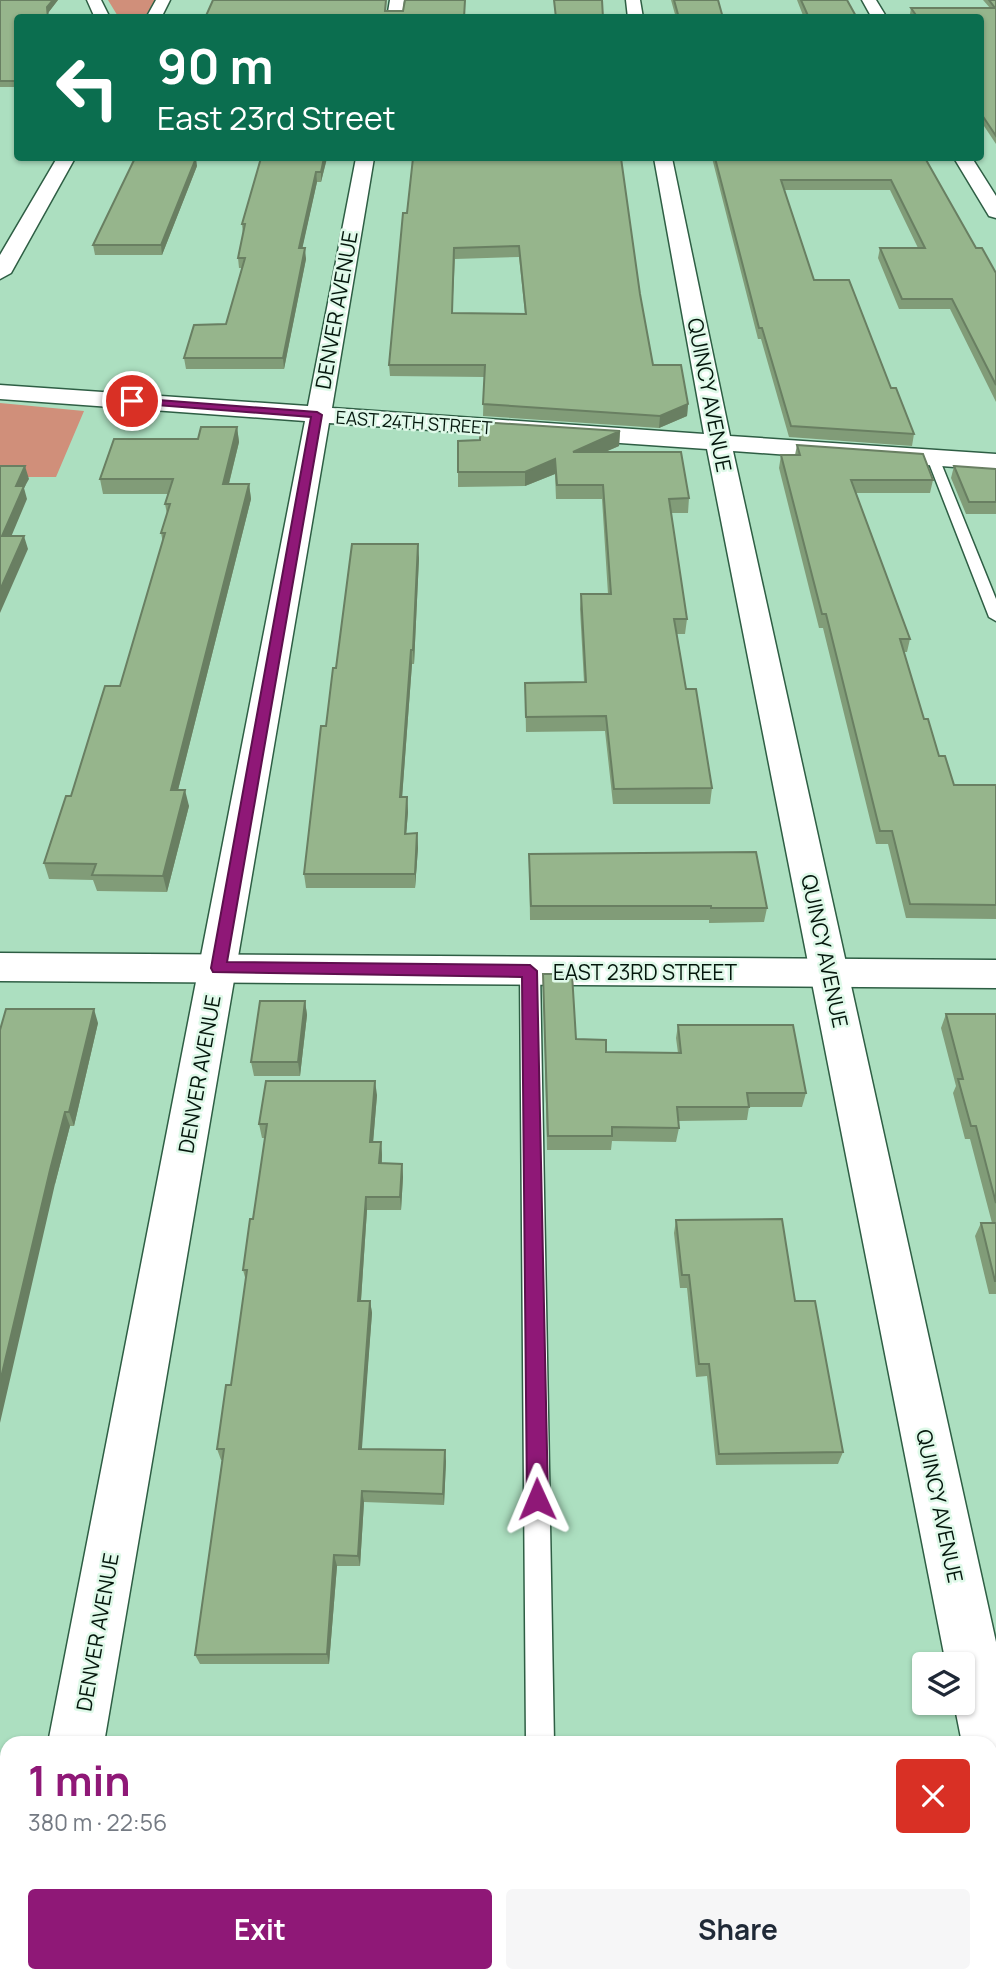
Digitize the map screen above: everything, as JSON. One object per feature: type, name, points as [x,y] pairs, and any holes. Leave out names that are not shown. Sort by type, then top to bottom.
[{"type":"street","points":[[0,273],[64,161]]},
{"type":"street","name":"DENVER AVENUE","points":[[77,1736],[364,161]]},
{"type":"street","name":"QUINCY AVENUE","points":[[664,161],[988,1736]]},
{"type":"street","points":[[965,161],[996,212]]},
{"type":"street","name":"EAST 24TH STREET","points":[[0,392],[720,445],[996,462]]},
{"type":"street","name":"EAST 23RD STREET","points":[[0,967],[996,974]]},
{"type":"lane","points":[[933,458],[996,617]]},
{"type":"lane","points":[[530,971],[540,1736]]},
{"type":"shaded area","points":[[108,0],[155,0],[147,14],[117,14]]},
{"type":"shaded area","points":[[0,403],[84,411],[56,477],[0,477]]},
{"type":"building","points":[[0,0],[53,0],[47,7],[48,14],[14,14],[14,81],[0,81]]},
{"type":"building","points":[[213,0],[386,0],[385,11],[403,11],[405,0],[465,0],[464,14],[207,14]]},
{"type":"building","points":[[554,0],[602,0],[603,14],[556,14]]},
{"type":"building","points":[[674,0],[718,0],[722,14],[678,14]]},
{"type":"building","points":[[801,0],[847,0],[855,14],[807,14]]},
{"type":"building","points":[[989,0],[996,0],[996,136],[984,118],[984,14],[915,14],[911,8],[995,8]]},
{"type":"building","points":[[134,161],[195,161],[161,245],[93,245]]},
{"type":"building","points":[[260,161],[323,161],[321,172],[316,172],[299,248],[305,248],[283,358],[184,358],[194,325],[226,324],[245,258],[238,258],[245,224],[242,224]]},
{"type":"building","points":[[413,161],[621,161],[653,365],[681,365],[688,404],[660,416],[483,404],[485,365],[389,365],[403,213],[407,213]],"holes":[[[519,246],[526,314],[452,313],[454,248]]]},
{"type":"building","points":[[716,161],[927,161],[976,248],[982,248],[996,273],[996,385],[952,299],[902,299],[880,248],[925,248],[891,180],[781,180],[814,280],[849,280],[891,388],[896,388],[914,434],[791,426],[762,328],[759,328]]},
{"type":"building","points":[[481,422],[620,431],[573,452],[681,452],[689,498],[669,499],[687,619],[674,619],[686,689],[696,689],[712,788],[614,789],[606,716],[526,717],[525,683],[586,682],[581,594],[611,594],[603,485],[557,485],[555,459],[525,472],[458,472],[458,441],[480,440]]},
{"type":"building","points":[[201,427],[237,427],[223,484],[249,484],[171,790],[185,790],[163,876],[92,875],[96,864],[44,863],[66,796],[71,796],[105,686],[120,686],[165,533],[161,533],[170,504],[165,504],[173,479],[100,479],[114,439],[198,439]]},
{"type":"building","points":[[797,445],[923,454],[933,480],[851,480],[910,639],[900,639],[924,719],[928,719],[939,756],[945,756],[954,785],[996,785],[996,905],[910,904],[892,831],[880,831],[826,614],[822,614],[781,455],[800,455]]},
{"type":"building","points":[[0,466],[25,466],[16,486],[24,486],[2,536],[24,536],[0,590]]},
{"type":"building","points":[[954,466],[996,469],[996,502],[969,502]]},
{"type":"building","points":[[352,544],[418,544],[413,650],[400,797],[407,797],[405,834],[417,833],[415,874],[304,874],[321,726],[326,726],[333,668],[336,668]]},
{"type":"building","points":[[756,852],[767,908],[531,906],[529,854]]},
{"type":"building","points":[[543,974],[572,974],[576,1039],[606,1040],[606,1052],[681,1053],[678,1025],[793,1025],[806,1093],[747,1093],[749,1107],[677,1107],[679,1128],[612,1127],[612,1136],[548,1136]]},
{"type":"building","points":[[260,1001],[305,1001],[298,1062],[251,1062]]},
{"type":"building","points":[[6,1009],[94,1009],[69,1112],[65,1112],[50,1170],[0,1382],[0,1030]]},
{"type":"building","points":[[946,1014],[996,1014],[996,1203],[976,1126],[971,1126],[958,1079],[963,1079]]},
{"type":"building","points":[[266,1081],[375,1081],[370,1142],[381,1142],[379,1163],[402,1164],[400,1197],[366,1197],[358,1301],[370,1301],[359,1449],[445,1450],[443,1494],[362,1491],[358,1556],[334,1555],[327,1654],[195,1655],[224,1449],[217,1449],[226,1385],[231,1385],[247,1270],[243,1270],[250,1219],[253,1219],[267,1124],[259,1124]]},
{"type":"building","points":[[782,1219],[795,1301],[815,1301],[843,1452],[719,1454],[709,1364],[699,1364],[689,1275],[682,1275],[676,1220]]},
{"type":"building","points":[[981,1223],[996,1223],[996,1281],[995,1281]]},
{"type":"route","points":[[132,401],[317,415],[218,968],[530,971],[537,1499]]}]
